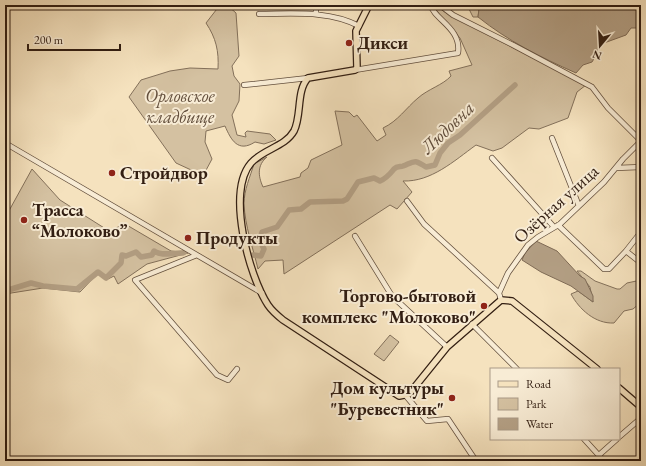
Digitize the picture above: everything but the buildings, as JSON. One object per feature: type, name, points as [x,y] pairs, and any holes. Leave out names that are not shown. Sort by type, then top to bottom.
[{"type":"main road","points":[[369,5],[358,26],[356,37],[358,65],[355,70],[308,78],[303,92],[298,121],[291,136],[259,155],[245,171],[242,181],[240,200],[243,230],[253,270],[268,306],[283,320],[396,395],[406,396],[447,347],[501,300],[512,302],[596,368]]},
{"type":"main road","points":[[620,389],[641,407]]},
{"type":"street","points":[[316,5],[316,14]]},
{"type":"street","points":[[355,70],[458,53],[459,46],[454,34],[430,6],[431,5]]},
{"type":"street","points":[[440,5],[453,16],[513,45],[592,87],[608,108],[641,141]]},
{"type":"street","points":[[259,14],[316,14],[350,22],[358,26]]},
{"type":"street","points":[[244,85],[308,78]]},
{"type":"street","points":[[552,138],[579,206]]},
{"type":"street","name":"Озёрная улица","points":[[499,293],[508,273],[528,245],[556,226],[579,206],[604,182],[641,141]]},
{"type":"street","points":[[5,143],[262,293]]},
{"type":"street","points":[[492,158],[556,226],[604,269],[609,269],[641,232]]},
{"type":"street","points":[[616,168],[641,167]]},
{"type":"street","points":[[407,201],[424,224],[499,293],[501,300]]},
{"type":"street","points":[[355,236],[392,296],[447,347]]},
{"type":"street","points":[[626,251],[641,263]]},
{"type":"street","points":[[197,255],[135,280],[217,375],[228,380],[237,369]]},
{"type":"street","points":[[472,324],[516,368]]},
{"type":"street","points":[[406,396],[427,421],[445,418],[448,419],[476,461]]},
{"type":"street","points":[[620,436],[641,418]]},
{"type":"street","points":[[585,440],[604,461]]},
{"type":"street","points":[[599,455],[616,440]]},
{"type":"green space","name":"Орловское кладбище","points":[[220,5],[227,5],[236,13],[239,56],[232,66],[234,76],[240,84],[239,101],[232,115],[237,135],[246,137],[245,133],[247,131],[270,134],[276,140],[264,144],[255,142],[244,146],[233,140],[225,126],[206,131],[205,142],[212,159],[202,175],[176,163],[129,97],[141,80],[170,71],[190,68],[218,69],[216,45],[206,23]]},
{"type":"green space","points":[[435,5],[449,15],[586,85],[577,92],[568,118],[539,129],[529,128],[502,148],[493,151],[476,145],[451,164],[433,174],[423,178],[403,181],[412,192],[397,209],[390,205],[284,274],[283,260],[265,261],[258,269],[248,229],[244,204],[246,189],[254,164],[267,157],[261,164],[259,171],[263,187],[300,177],[301,173],[308,168],[311,160],[342,145],[335,111],[349,112],[354,117],[357,115],[377,141],[386,135],[383,128],[398,118],[422,95],[448,79],[451,76],[449,71],[472,65],[460,38],[434,9]]},
{"type":"green space","points":[[467,5],[476,5],[479,9],[478,17],[473,17]]},
{"type":"green space","points":[[32,169],[60,200],[109,231],[125,224],[171,251],[188,253],[147,264],[118,284],[114,276],[106,280],[98,273],[80,292],[43,288],[5,294],[5,218]]},
{"type":"green space","points":[[577,271],[581,271],[595,281],[617,289],[620,289],[627,283],[641,280],[641,302],[633,309],[624,311],[614,323],[600,321],[583,310],[571,294],[578,291],[593,302],[590,287]]},
{"type":"green space","points":[[390,335],[399,342],[384,361],[374,354]]},
{"type":"water","points":[[476,5],[641,5],[641,28],[631,28],[626,35],[604,43],[594,54],[595,57],[592,62],[583,65],[576,73],[537,55],[489,26],[478,17],[479,9]]},
{"type":"water","points":[[536,241],[557,251],[580,276],[585,279],[593,296],[593,302],[571,286],[541,272],[522,260],[525,253]]},
{"type":"waterway","name":"Людовна","points":[[253,255],[261,256],[264,249],[260,241],[262,232],[277,227],[289,210],[301,209],[310,202],[343,201],[347,199],[358,182],[374,178],[380,181],[395,168],[412,162],[417,162],[426,167],[435,165],[440,153],[448,143],[460,135],[515,85]]},
{"type":"waterway","name":"Людовна","points":[[5,291],[31,283],[43,286],[77,289],[98,272],[106,278],[121,263],[122,255],[126,256],[136,252],[141,257],[152,255],[154,251],[161,254],[183,253],[186,251]]},
{"type":"place","name":"Дикси","points":[[349,43]]},
{"type":"place","name":"Стройдвор","points":[[112,173]]},
{"type":"place","name":"Трасса “Молоково”","points":[[24,220]]},
{"type":"place","name":"Продукты","points":[[188,238]]},
{"type":"place","name":"Торгово-бытовой комплекс \"Молоково\"","points":[[484,306]]},
{"type":"place","name":"Дом культуры \"Буревестник\"","points":[[452,398]]}]
